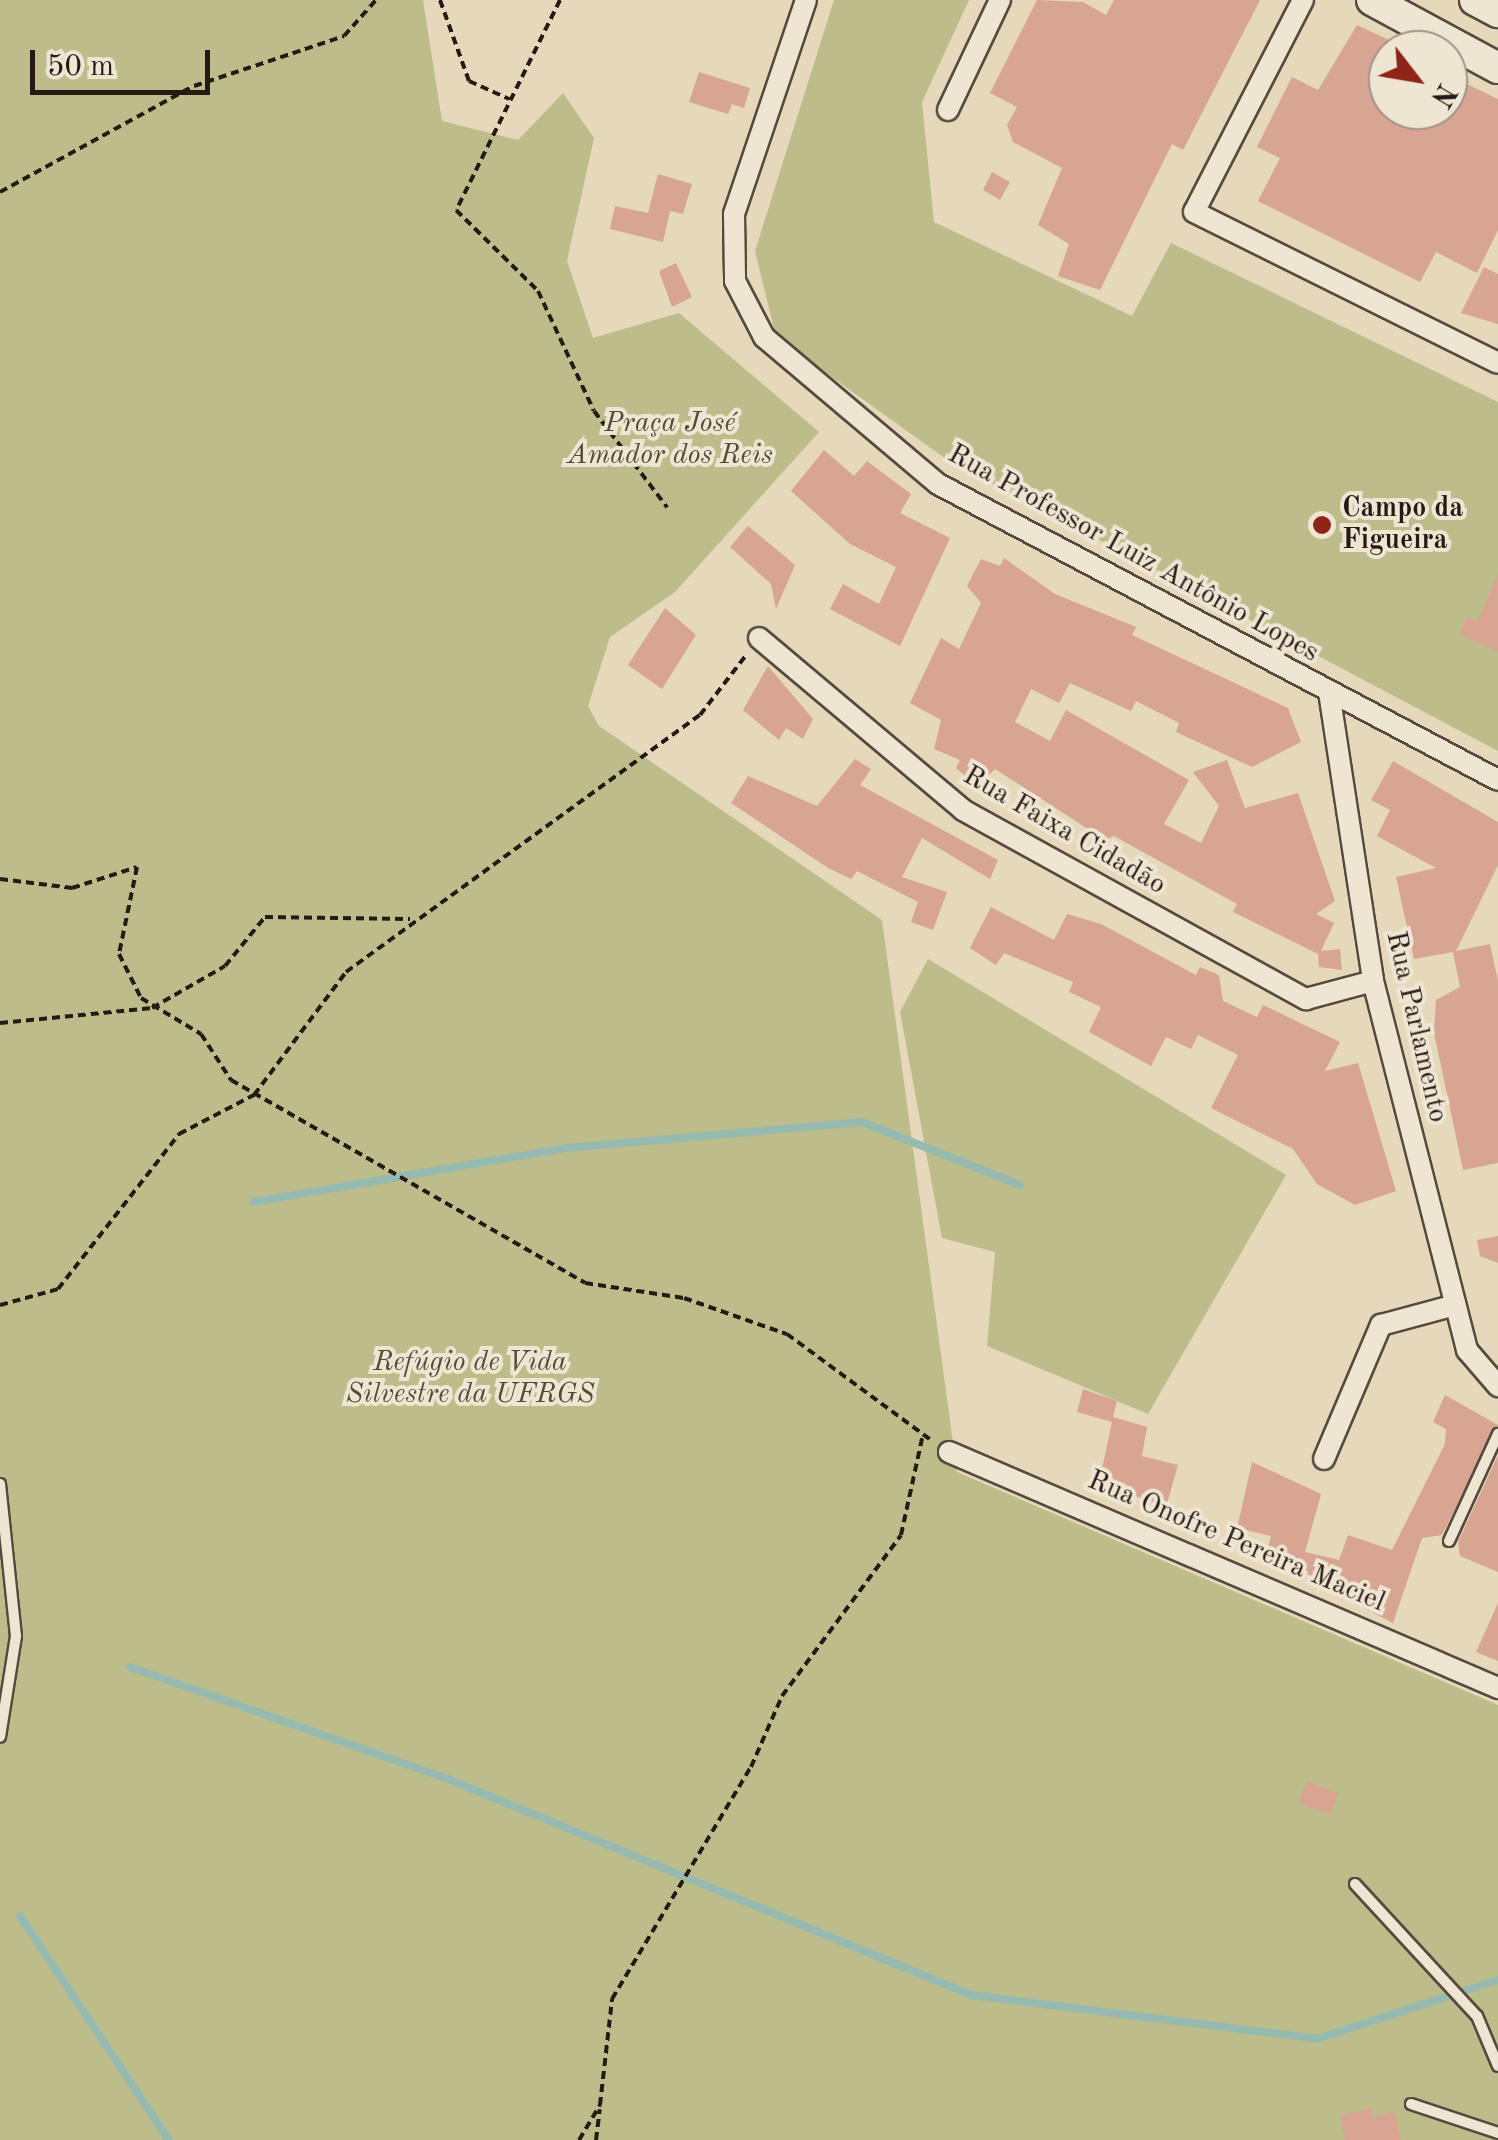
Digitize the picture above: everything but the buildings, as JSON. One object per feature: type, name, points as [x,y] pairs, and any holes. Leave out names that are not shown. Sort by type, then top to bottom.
[{"type":"street","name":"Rua Professor Luiz Antônio Lopes","points":[[806,0],[734,214],[735,281],[764,337],[938,484],[1498,780]]},
{"type":"street","points":[[948,110],[1000,0]]},
{"type":"street","points":[[1302,0],[1194,212],[1498,363]]},
{"type":"street","points":[[1372,0],[1498,68]]},
{"type":"street","points":[[1475,0],[1498,12]]},
{"type":"street","name":"Rua Faixa Cidadão","points":[[758,638],[963,810],[1306,999],[1373,981]]},
{"type":"street","name":"Rua Parlamento","points":[[1328,692],[1373,981],[1456,1305],[1476,1368],[1498,1386]]},
{"type":"street","points":[[1324,1459],[1381,1325],[1456,1305]]},
{"type":"street","name":"Rua Onofre Pereira Maciel","points":[[950,1452],[1498,1688]]},
{"type":"lane","points":[[1449,1541],[1498,1434]]},
{"type":"lane","points":[[0,1484],[16,1636],[0,1737]]},
{"type":"lane","points":[[1355,1884],[1476,2016],[1498,2066]]},
{"type":"lane","points":[[1411,2104],[1498,2133]]},
{"type":"path","points":[[0,192],[194,86],[344,36],[376,0]]},
{"type":"path","points":[[440,0],[469,80],[510,100]]},
{"type":"path","points":[[560,0],[456,210],[538,291],[594,410],[667,507]]},
{"type":"path","points":[[0,1305],[58,1288],[180,1134],[254,1095],[346,972],[700,715],[758,638]]},
{"type":"path","points":[[0,878],[72,888],[136,867],[119,954],[152,1008],[200,1034],[231,1080],[586,1283],[684,1298],[787,1334],[950,1452]]},
{"type":"path","points":[[0,1024],[152,1008],[225,966],[265,917],[414,920]]},
{"type":"path","points":[[596,2140],[612,1999],[751,1766],[782,1696],[901,1536],[923,1434]]},
{"type":"path","points":[[579,2140],[600,2104]]},
{"type":"green space","name":"Refúgio de Vida Silvestre da UFRGS","points":[[0,0],[423,0],[442,121],[518,140],[563,93],[594,138],[567,261],[593,338],[679,313],[819,432],[675,592],[610,637],[588,706],[599,726],[882,920],[957,1472],[1498,1705],[1498,2140],[0,2140]]},
{"type":"green space","points":[[834,0],[969,0],[922,102],[934,222],[1132,316],[1171,243],[1498,402],[1498,751],[946,459],[776,337],[755,251]]},
{"type":"green space","points":[[928,959],[1286,1175],[1148,1414],[987,1346],[995,1252],[942,1238],[900,1012]]},
{"type":"waterway","points":[[253,1202],[566,1148],[862,1122],[1020,1185]]},
{"type":"waterway","points":[[130,1667],[448,1779],[971,1995],[1317,2039],[1498,1980]]},
{"type":"waterway","points":[[20,1916],[169,2140]]},
{"type":"place","name":"Campo da Figueira","points":[[1322,525]]},
{"type":"park label","name":"Praça José Amador dos Reis","points":[[670,440]]}]
